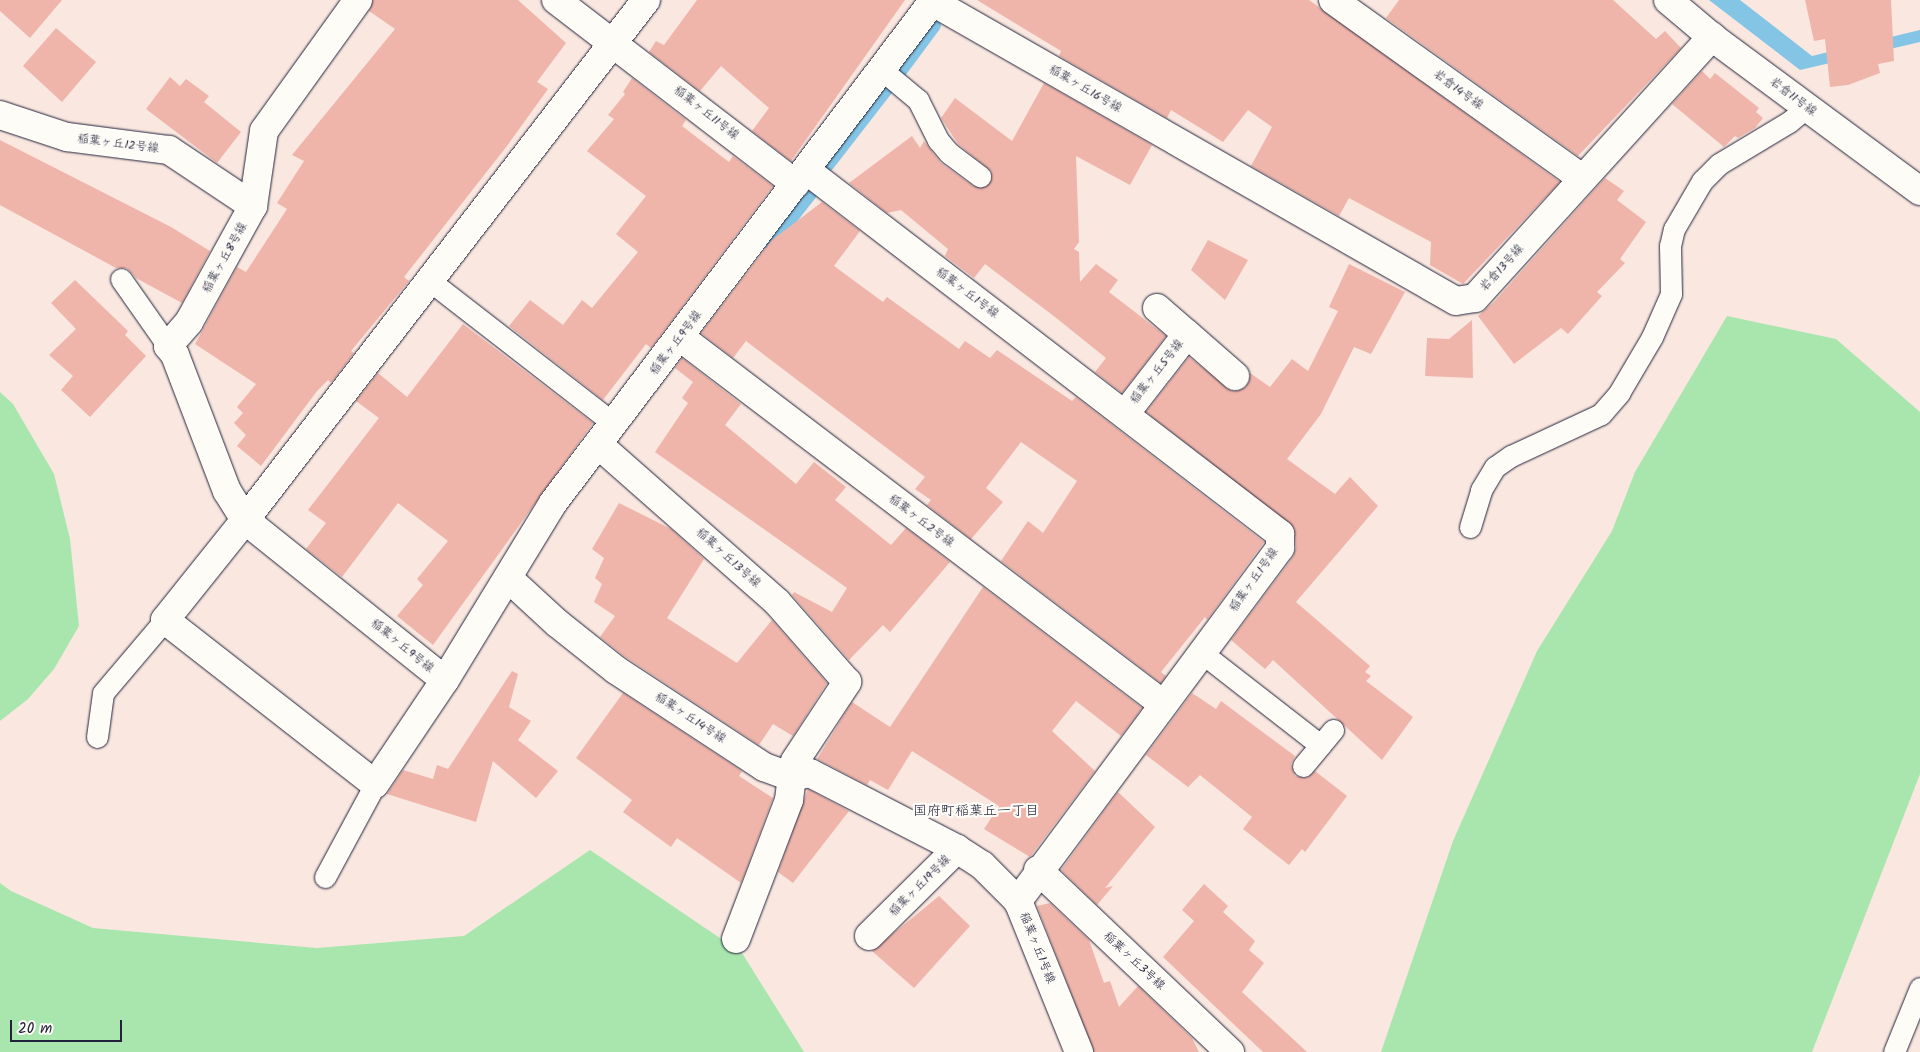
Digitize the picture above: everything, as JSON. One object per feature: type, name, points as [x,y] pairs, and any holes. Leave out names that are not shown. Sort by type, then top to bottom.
[{"type":"street","name":"稲葉ヶ丘8号線","points":[[168,346],[194,314],[253,206],[264,131],[358,0]]},
{"type":"street","name":"稲葉ヶ丘11号線","points":[[556,0],[801,177]]},
{"type":"street","points":[[445,680],[375,784],[165,620],[245,520],[646,0]]},
{"type":"street","name":"岩倉14号線","points":[[1333,0],[1583,179]]},
{"type":"street","name":"岩倉11号線","points":[[1668,0],[1712,36],[1920,190]]},
{"type":"street","name":"稲葉ヶ丘9号線","points":[[245,520],[445,680],[554,503],[933,1]]},
{"type":"street","name":"稲葉ヶ丘16号線","points":[[933,1],[1236,175]]},
{"type":"street","name":"岩倉13号線","points":[[1236,175],[1456,301],[1475,298],[1712,36]]},
{"type":"street","name":"稲葉ヶ丘12号線","points":[[0,115],[67,138],[169,150],[253,206]]},
{"type":"street","name":"稲葉ヶ丘1号線","points":[[801,177],[1124,414],[1280,534],[1280,548],[1038,870],[1018,901],[1079,1052]]},
{"type":"street","points":[[1157,308],[1187,334]]},
{"type":"street","name":"稲葉ヶ丘5号線","points":[[1124,414],[1187,334],[1235,376]]},
{"type":"street","name":"稲葉ヶ丘2号線","points":[[680,337],[1163,704]]},
{"type":"street","points":[[168,346],[175,355],[228,491],[245,520]]},
{"type":"street","name":"稲葉ヶ丘13号線","points":[[606,434],[777,602],[847,682],[795,761],[792,777]]},
{"type":"street","name":"稲葉ヶ丘14号線","points":[[508,578],[557,623],[616,670],[764,767],[792,777]]},
{"type":"street","points":[[736,939],[789,800],[792,777],[810,772],[957,849]]},
{"type":"street","name":"稲葉ヶ丘19号線","points":[[869,936],[957,849],[982,865],[1018,901]]},
{"type":"street","name":"稲葉ヶ丘3号線","points":[[1038,870],[1230,1052]]},
{"type":"lane","points":[[882,70],[918,100],[938,140],[949,153],[980,176]]},
{"type":"lane","points":[[1470,528],[1481,490],[1495,467],[1511,456],[1601,414],[1619,394],[1652,337],[1671,294],[1670,246],[1674,229],[1702,181],[1719,164],[1789,122],[1807,107]]},
{"type":"lane","points":[[121,279],[168,346]]},
{"type":"lane","points":[[430,281],[606,434]]},
{"type":"lane","points":[[97,736],[103,693],[165,620]]},
{"type":"lane","points":[[1202,653],[1326,737],[1303,766]]},
{"type":"lane","points":[[325,877],[375,784]]},
{"type":"lane","points":[[1894,1052],[1920,988]]},
{"type":"green space","points":[[1727,316],[1836,339],[1920,412],[1920,774],[1812,1052],[1381,1052],[1453,841],[1537,651],[1612,531],[1635,472]]},
{"type":"green space","points":[[0,392],[13,404],[54,474],[70,539],[79,626],[54,669],[28,699],[0,721]]},
{"type":"green space","points":[[590,850],[742,953],[804,1052],[0,1052],[0,883],[11,891],[93,928],[317,948],[464,936]]},
{"type":"water","points":[[1709,0],[1740,0],[1812,56],[1920,30],[1920,42],[1800,70]]},
{"type":"building","points":[[0,0],[62,0],[30,38],[0,11]]},
{"type":"building","points":[[373,0],[518,0],[566,43],[537,82],[548,89],[507,146],[404,277],[409,281],[351,351],[354,353],[331,383],[328,380],[317,391],[261,466],[237,446],[246,435],[234,423],[243,413],[237,407],[256,384],[195,344],[237,267],[246,272],[287,209],[277,203],[304,161],[292,155],[395,29],[369,11]]},
{"type":"building","points":[[697,0],[905,0],[791,161],[752,131],[769,108],[721,66],[700,91],[649,52],[656,41],[664,45]]},
{"type":"building","points":[[977,0],[1309,0],[1560,182],[1463,284],[1430,265],[1431,242],[1349,198],[1339,216],[1251,166],[1272,127],[1248,110],[1223,142],[1171,110],[1167,118],[1059,56],[1061,51]]},
{"type":"building","points":[[1399,0],[1613,0],[1656,39],[1665,31],[1681,48],[1578,156],[1386,18]]},
{"type":"building","points":[[1805,0],[1891,0],[1894,61],[1878,64],[1880,73],[1848,85],[1830,87],[1825,39],[1814,41]]},
{"type":"building","points":[[56,28],[96,62],[62,102],[23,66]]},
{"type":"building","points":[[1702,71],[1710,79],[1715,73],[1759,108],[1756,112],[1763,118],[1755,128],[1738,138],[1735,136],[1724,147],[1672,104]]},
{"type":"building","points":[[170,77],[180,86],[186,79],[209,96],[204,102],[241,132],[217,163],[146,109]]},
{"type":"building","points":[[632,78],[686,120],[682,126],[729,162],[733,156],[773,186],[651,348],[646,344],[603,400],[509,326],[530,300],[563,325],[582,300],[592,308],[638,252],[616,234],[646,196],[587,151],[614,119],[608,115],[625,94],[623,92]]},
{"type":"building","points":[[1044,83],[1152,145],[1130,185],[1076,156],[1079,242],[1074,249],[1079,252],[1080,282],[1096,264],[1118,280],[1109,292],[1166,336],[1122,393],[1095,372],[1106,358],[1055,317],[985,264],[974,278],[945,256],[948,249],[901,210],[887,213],[849,183],[912,136],[920,148],[924,141],[941,163],[973,186],[985,187],[992,178],[991,171],[958,144],[941,118],[955,98],[1012,141]]},
{"type":"building","points":[[0,140],[171,227],[210,251],[182,303],[136,278],[127,268],[116,268],[0,205]]},
{"type":"building","points":[[1605,178],[1624,191],[1617,200],[1646,222],[1620,259],[1625,263],[1597,292],[1602,296],[1568,334],[1561,328],[1514,364],[1478,316],[1494,302]]},
{"type":"building","points":[[822,202],[860,231],[834,266],[883,302],[887,297],[959,349],[965,341],[990,358],[997,350],[1072,401],[1076,397],[1264,542],[1207,620],[1205,617],[1161,672],[1166,676],[1161,683],[1001,561],[1028,521],[1043,533],[1077,481],[1021,442],[986,488],[1003,502],[971,539],[927,505],[931,500],[915,489],[925,477],[746,341],[733,358],[701,333],[772,240]]},
{"type":"building","points":[[1208,240],[1248,260],[1225,300],[1191,270]]},
{"type":"building","points":[[1349,264],[1405,292],[1371,354],[1354,347],[1321,414],[1287,459],[1335,494],[1350,477],[1378,506],[1296,602],[1370,666],[1365,672],[1371,676],[1366,681],[1413,717],[1382,760],[1273,660],[1265,669],[1231,640],[1293,557],[1296,548],[1294,528],[1146,412],[1189,357],[1232,391],[1246,387],[1250,373],[1270,387],[1292,359],[1308,371],[1338,311],[1329,307]]},
{"type":"building","points":[[75,280],[128,331],[125,335],[146,356],[90,417],[61,390],[73,376],[49,355],[76,329],[51,303]]},
{"type":"building","points":[[1472,320],[1473,378],[1425,376],[1427,338],[1449,339]]},
{"type":"building","points":[[463,324],[593,423],[433,645],[397,616],[423,585],[417,579],[448,541],[398,503],[342,577],[306,549],[326,523],[308,510],[379,418],[356,401],[378,373],[407,397]]},
{"type":"building","points":[[682,358],[741,404],[725,425],[796,484],[814,462],[846,487],[835,500],[891,545],[906,528],[950,562],[890,632],[883,625],[849,660],[792,595],[794,592],[832,612],[847,588],[655,452],[688,403],[682,398],[693,382],[675,368]]},
{"type":"building","points":[[619,503],[671,529],[704,559],[667,618],[737,663],[772,620],[827,683],[793,736],[773,724],[759,745],[624,656],[600,637],[615,616],[594,602],[602,584],[595,578],[604,558],[592,549]]},
{"type":"building","points":[[983,587],[1142,708],[1121,736],[1076,701],[1052,731],[1095,771],[1030,857],[984,829],[999,806],[912,751],[888,790],[870,780],[867,785],[817,759],[852,702],[890,727]]},
{"type":"building","points":[[512,671],[518,674],[509,707],[531,721],[518,740],[558,771],[536,798],[493,761],[476,822],[387,794],[403,770],[433,779],[437,765],[448,769]]},
{"type":"building","points":[[623,693],[742,771],[739,776],[773,798],[741,883],[677,838],[671,847],[623,812],[632,800],[576,758]]},
{"type":"building","points":[[1192,693],[1216,709],[1221,701],[1295,756],[1291,764],[1295,776],[1307,778],[1315,771],[1347,796],[1305,852],[1302,849],[1289,865],[1243,829],[1252,817],[1200,775],[1188,787],[1146,755]]},
{"type":"building","points":[[808,789],[849,811],[793,883],[778,872]]},
{"type":"building","points":[[1118,792],[1155,827],[1105,888],[1113,886],[1097,905],[1061,870]]},
{"type":"building","points":[[1204,884],[1228,906],[1223,912],[1255,941],[1249,950],[1264,963],[1242,992],[1307,1052],[1263,1052],[1163,957],[1194,921],[1182,910]]},
{"type":"building","points":[[939,896],[970,926],[914,988],[872,951]]},
{"type":"building","points":[[1050,903],[1089,940],[1104,983],[1110,981],[1119,1007],[1138,986],[1192,1038],[1199,1052],[1094,1052],[1037,906]]},
{"type":"waterway","points":[[901,71],[935,25]]},
{"type":"waterway","points":[[828,165],[888,88]]},
{"type":"waterway","points":[[770,246],[813,191]]},
{"type":"district","name":"国府町稲葉丘一丁目","points":[[976,811]]}]
